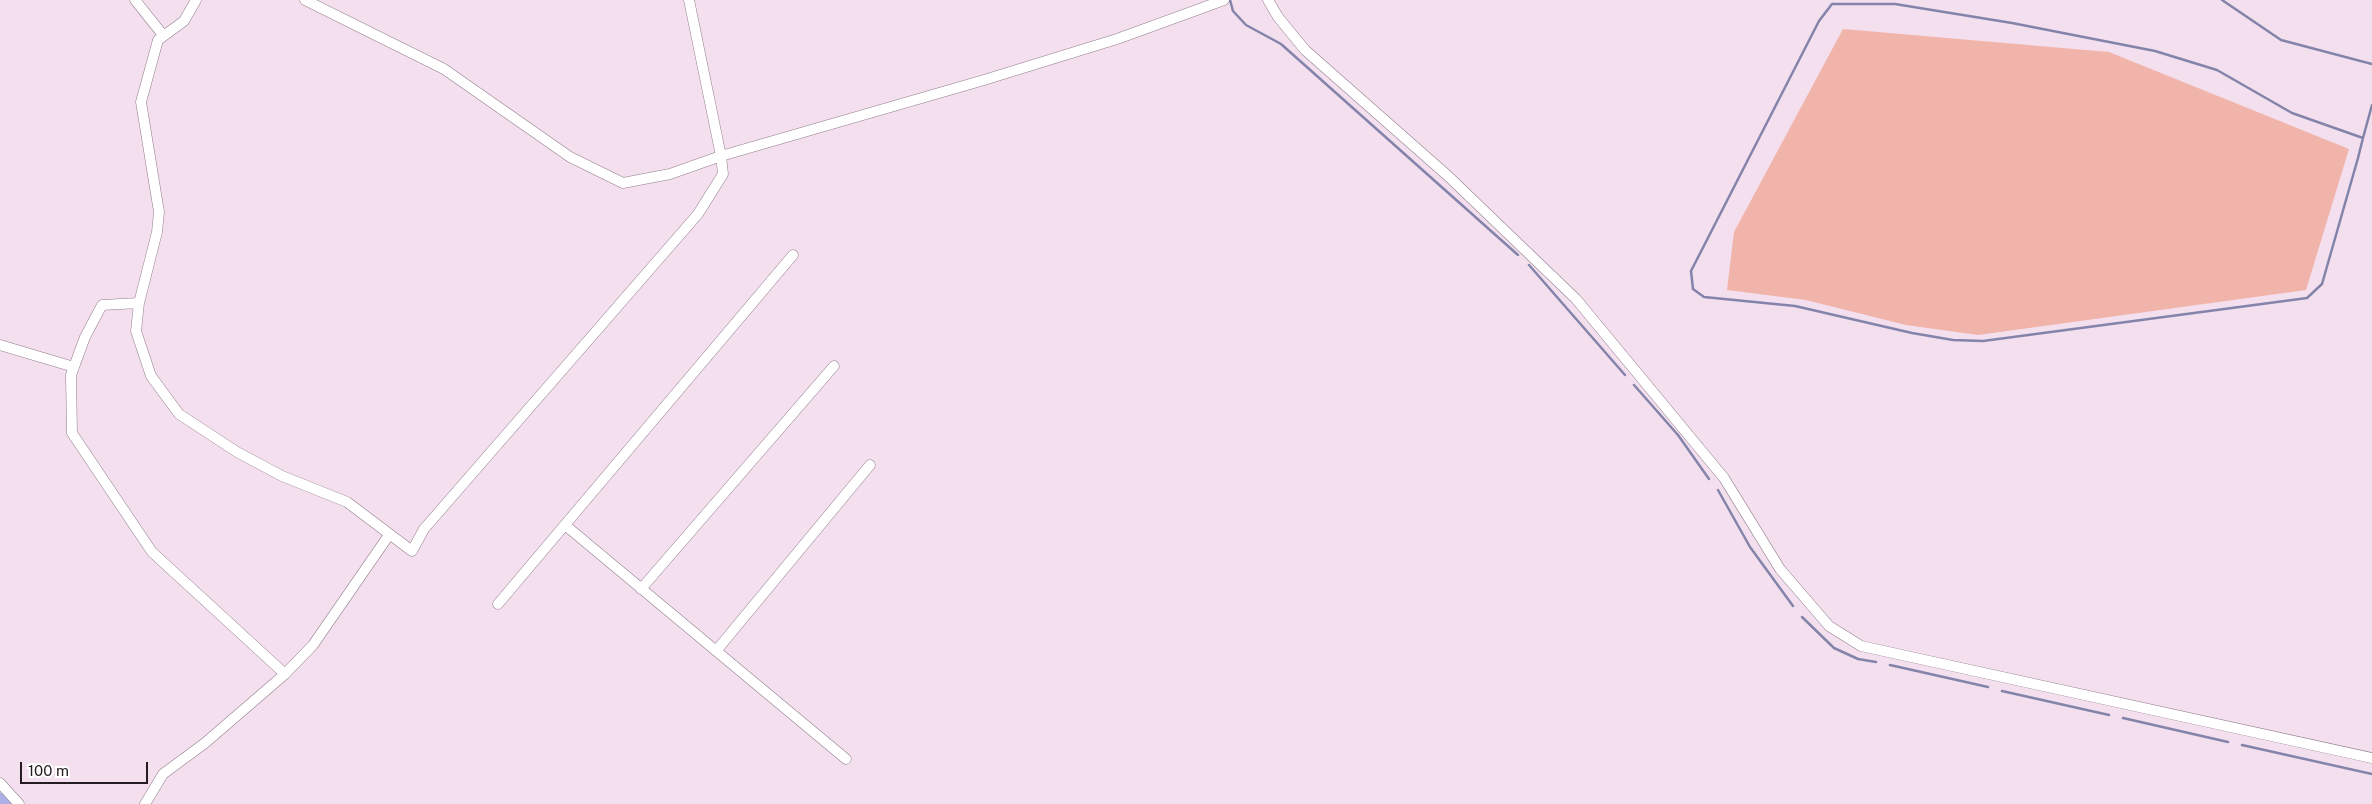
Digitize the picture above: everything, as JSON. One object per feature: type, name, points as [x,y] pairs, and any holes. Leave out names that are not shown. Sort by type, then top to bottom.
[{"type":"street","points":[[135,0],[163,35]]},
{"type":"street","points":[[196,0],[184,21],[158,40],[141,102],[160,212],[140,303],[136,332],[151,376],[179,414],[237,452],[282,476],[347,502],[412,551],[424,529],[698,214],[723,174],[689,0]]},
{"type":"street","points":[[305,0],[444,69],[570,157],[624,183],[670,174],[721,156],[1117,39],[1220,1]]},
{"type":"street","points":[[1268,0],[1278,17],[1305,50],[1448,176],[1576,298],[1724,478],[1780,569],[1829,626],[1862,646],[2372,758]]},
{"type":"street","points":[[498,604],[793,255]]},
{"type":"street","points":[[140,303],[102,305],[85,337],[71,375],[72,433],[152,552],[285,674]]},
{"type":"street","points":[[0,345],[74,367]]},
{"type":"street","points":[[641,589],[834,366]]},
{"type":"street","points":[[716,651],[870,465]]},
{"type":"street","points":[[565,526],[846,759]]},
{"type":"street","points":[[145,804],[163,774],[204,743],[285,674],[312,645],[389,535]]},
{"type":"street","points":[[0,783],[19,804]]},
{"type":"shaded area","points":[[1843,29],[2109,52],[2349,149],[2306,290],[1978,335],[1906,325],[1806,300],[1727,290],[1734,232]]},
{"type":"waterway","points":[[1230,0],[1233,11],[1246,25],[1281,44],[1518,255]]},
{"type":"waterway","points":[[2222,0],[2281,40],[2372,64]]},
{"type":"waterway","points":[[2363,138],[2292,113],[2217,70],[2155,51],[2012,23],[1895,4],[1832,4],[1819,21],[1691,271],[1693,289],[1704,297],[1795,306],[1912,333],[1953,340],[1983,341],[2307,298],[2322,284],[2358,158],[2372,105]]},
{"type":"waterway","points":[[1529,265],[1625,375]]},
{"type":"waterway","points":[[1634,385],[1678,435],[1709,479]]},
{"type":"waterway","points":[[1718,490],[1750,547],[1793,606]]},
{"type":"waterway","points":[[1802,617],[1834,648],[1858,659],[1876,662]]},
{"type":"waterway","points":[[1890,665],[1988,687]]},
{"type":"waterway","points":[[2002,691],[2109,715]]},
{"type":"waterway","points":[[2123,718],[2228,742]]},
{"type":"waterway","points":[[2242,745],[2372,774]]},
{"type":"waterway","points":[[0,797],[7,804]]}]
